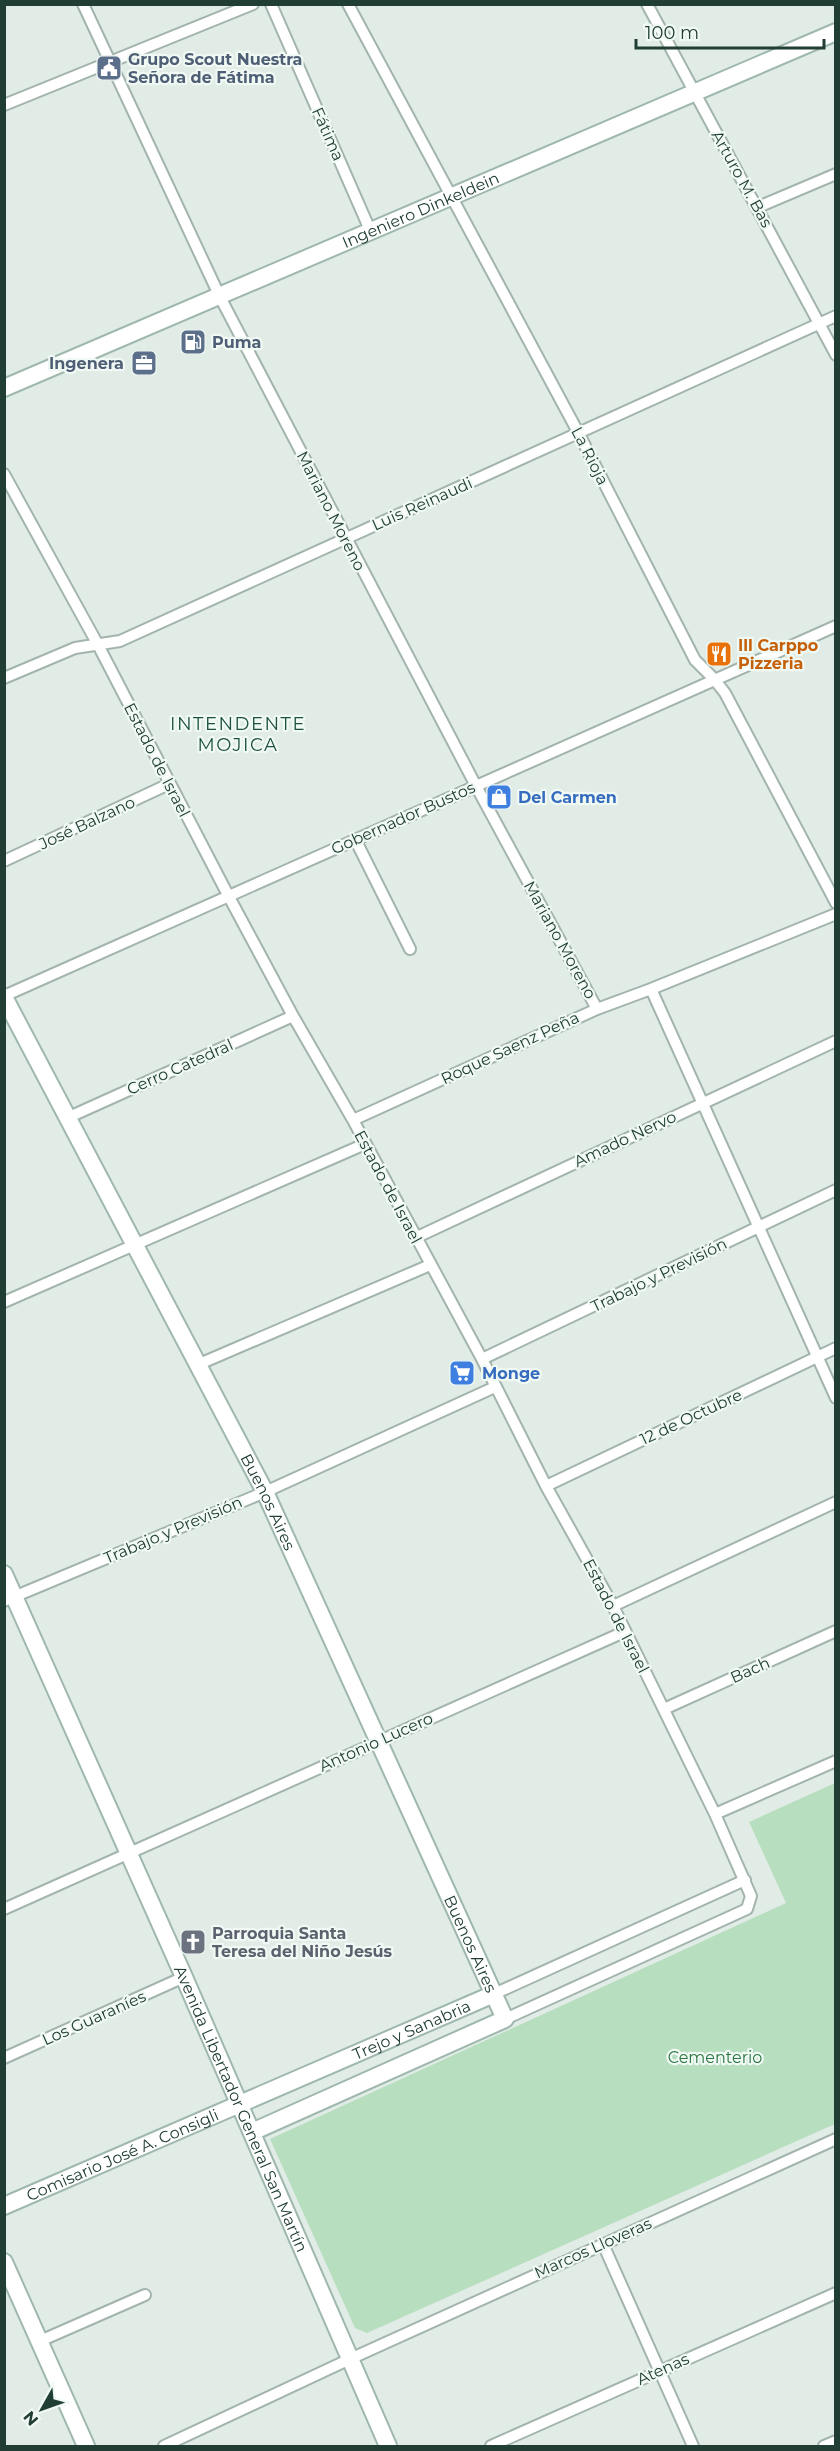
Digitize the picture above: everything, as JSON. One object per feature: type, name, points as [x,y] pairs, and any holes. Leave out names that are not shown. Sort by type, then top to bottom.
[{"type":"main road","name":"Ingeniero Dinkeldein","points":[[4,387],[220,297],[450,195],[836,32]]},
{"type":"main road","name":"Buenos Aires","points":[[4,997],[264,1492],[505,2019]]},
{"type":"main road","name":"Avenida Libertador General San Martín","points":[[4,1574],[10,1599],[184,1977],[388,2446]]},
{"type":"main road","name":"Trejo y Sanabria","points":[[240,2104],[494,1994]]},
{"type":"main road","name":"Trejo y Sanabria","points":[[252,2132],[505,2019]]},
{"type":"main road","name":"Comisario José A. Consigli","points":[[4,2206],[240,2104]]},
{"type":"main road","points":[[4,2262],[86,2446]]},
{"type":"street","name":"Mariano Moreno","points":[[83,4],[220,297],[476,786],[597,1009]]},
{"type":"street","points":[[4,105],[253,4]]},
{"type":"street","name":"Fátima","points":[[271,4],[370,230]]},
{"type":"street","name":"La Rioja","points":[[348,4],[579,434],[695,660],[725,693],[836,903]]},
{"type":"street","name":"Arturo M. Bas","points":[[647,4],[836,355]]},
{"type":"street","points":[[758,207],[836,174]]},
{"type":"street","name":"Luis Reinaudi","points":[[4,678],[75,648],[120,641],[836,316]]},
{"type":"street","name":"Estado de Israel","points":[[4,474],[97,643],[293,1016],[353,1120],[482,1359],[546,1486],[613,1606],[745,1880],[751,1896],[747,1909]]},
{"type":"street","name":"Gobernador Bustos","points":[[4,997],[228,895],[836,626]]},
{"type":"street","name":"José Balzano","points":[[4,861],[170,784]]},
{"type":"street","points":[[355,839],[410,949]]},
{"type":"street","name":"Roque Saenz Peña","points":[[353,1120],[597,1009],[836,914]]},
{"type":"street","points":[[651,989],[836,1398]]},
{"type":"street","name":"Cerro Catedral","points":[[67,1119],[293,1016]]},
{"type":"street","name":"Amado Nervo","points":[[415,1238],[836,1041]]},
{"type":"street","points":[[4,1302],[364,1144]]},
{"type":"street","name":"Trabajo y Previsión","points":[[482,1359],[836,1190]]},
{"type":"street","points":[[197,1365],[430,1265]]},
{"type":"street","name":"12 de Octubre","points":[[546,1486],[836,1348]]},
{"type":"street","name":"Trabajo y Previsión","points":[[10,1599],[264,1492],[495,1387]]},
{"type":"street","points":[[613,1606],[836,1502]]},
{"type":"street","name":"Bach","points":[[664,1709],[836,1631]]},
{"type":"street","name":"Antonio Lucero","points":[[4,1909],[624,1632]]},
{"type":"street","points":[[715,1814],[836,1761]]},
{"type":"street","name":"Trejo y Sanabria","points":[[494,1994],[745,1880]]},
{"type":"street","name":"Trejo y Sanabria","points":[[505,2019],[747,1909]]},
{"type":"street","name":"Los Guaraníes","points":[[4,2058],[184,1977]]},
{"type":"street","name":"Marcos Lloveras","points":[[164,2446],[350,2359],[836,2139]]},
{"type":"street","points":[[603,2244],[693,2446]]},
{"type":"street","name":"Atenas","points":[[491,2446],[836,2293]]},
{"type":"street","points":[[40,2341],[145,2295]]},
{"type":"street","points":[[824,2446],[836,2441]]},
{"type":"green space","name":"Cementerio","points":[[835,1783],[835,2124],[367,2333],[355,2328],[270,2139],[786,1903],[749,1822]]},
{"type":"place","name":"Grupo Scout Nuestra Señora de Fátima","points":[[109,68]]},
{"type":"place","name":"Puma","points":[[193,342]]},
{"type":"place","name":"Ingenera","points":[[144,363]]},
{"type":"place","name":"Ill Carppo Pizzeria","points":[[719,654]]},
{"type":"place","name":"Del Carmen","points":[[499,797]]},
{"type":"place","name":"Monge","points":[[462,1373]]},
{"type":"place","name":"Parroquia Santa Teresa del Niño Jesús","points":[[193,1942]]},
{"type":"district","name":"INTENDENTE MOJICA","points":[[238,734]]}]
